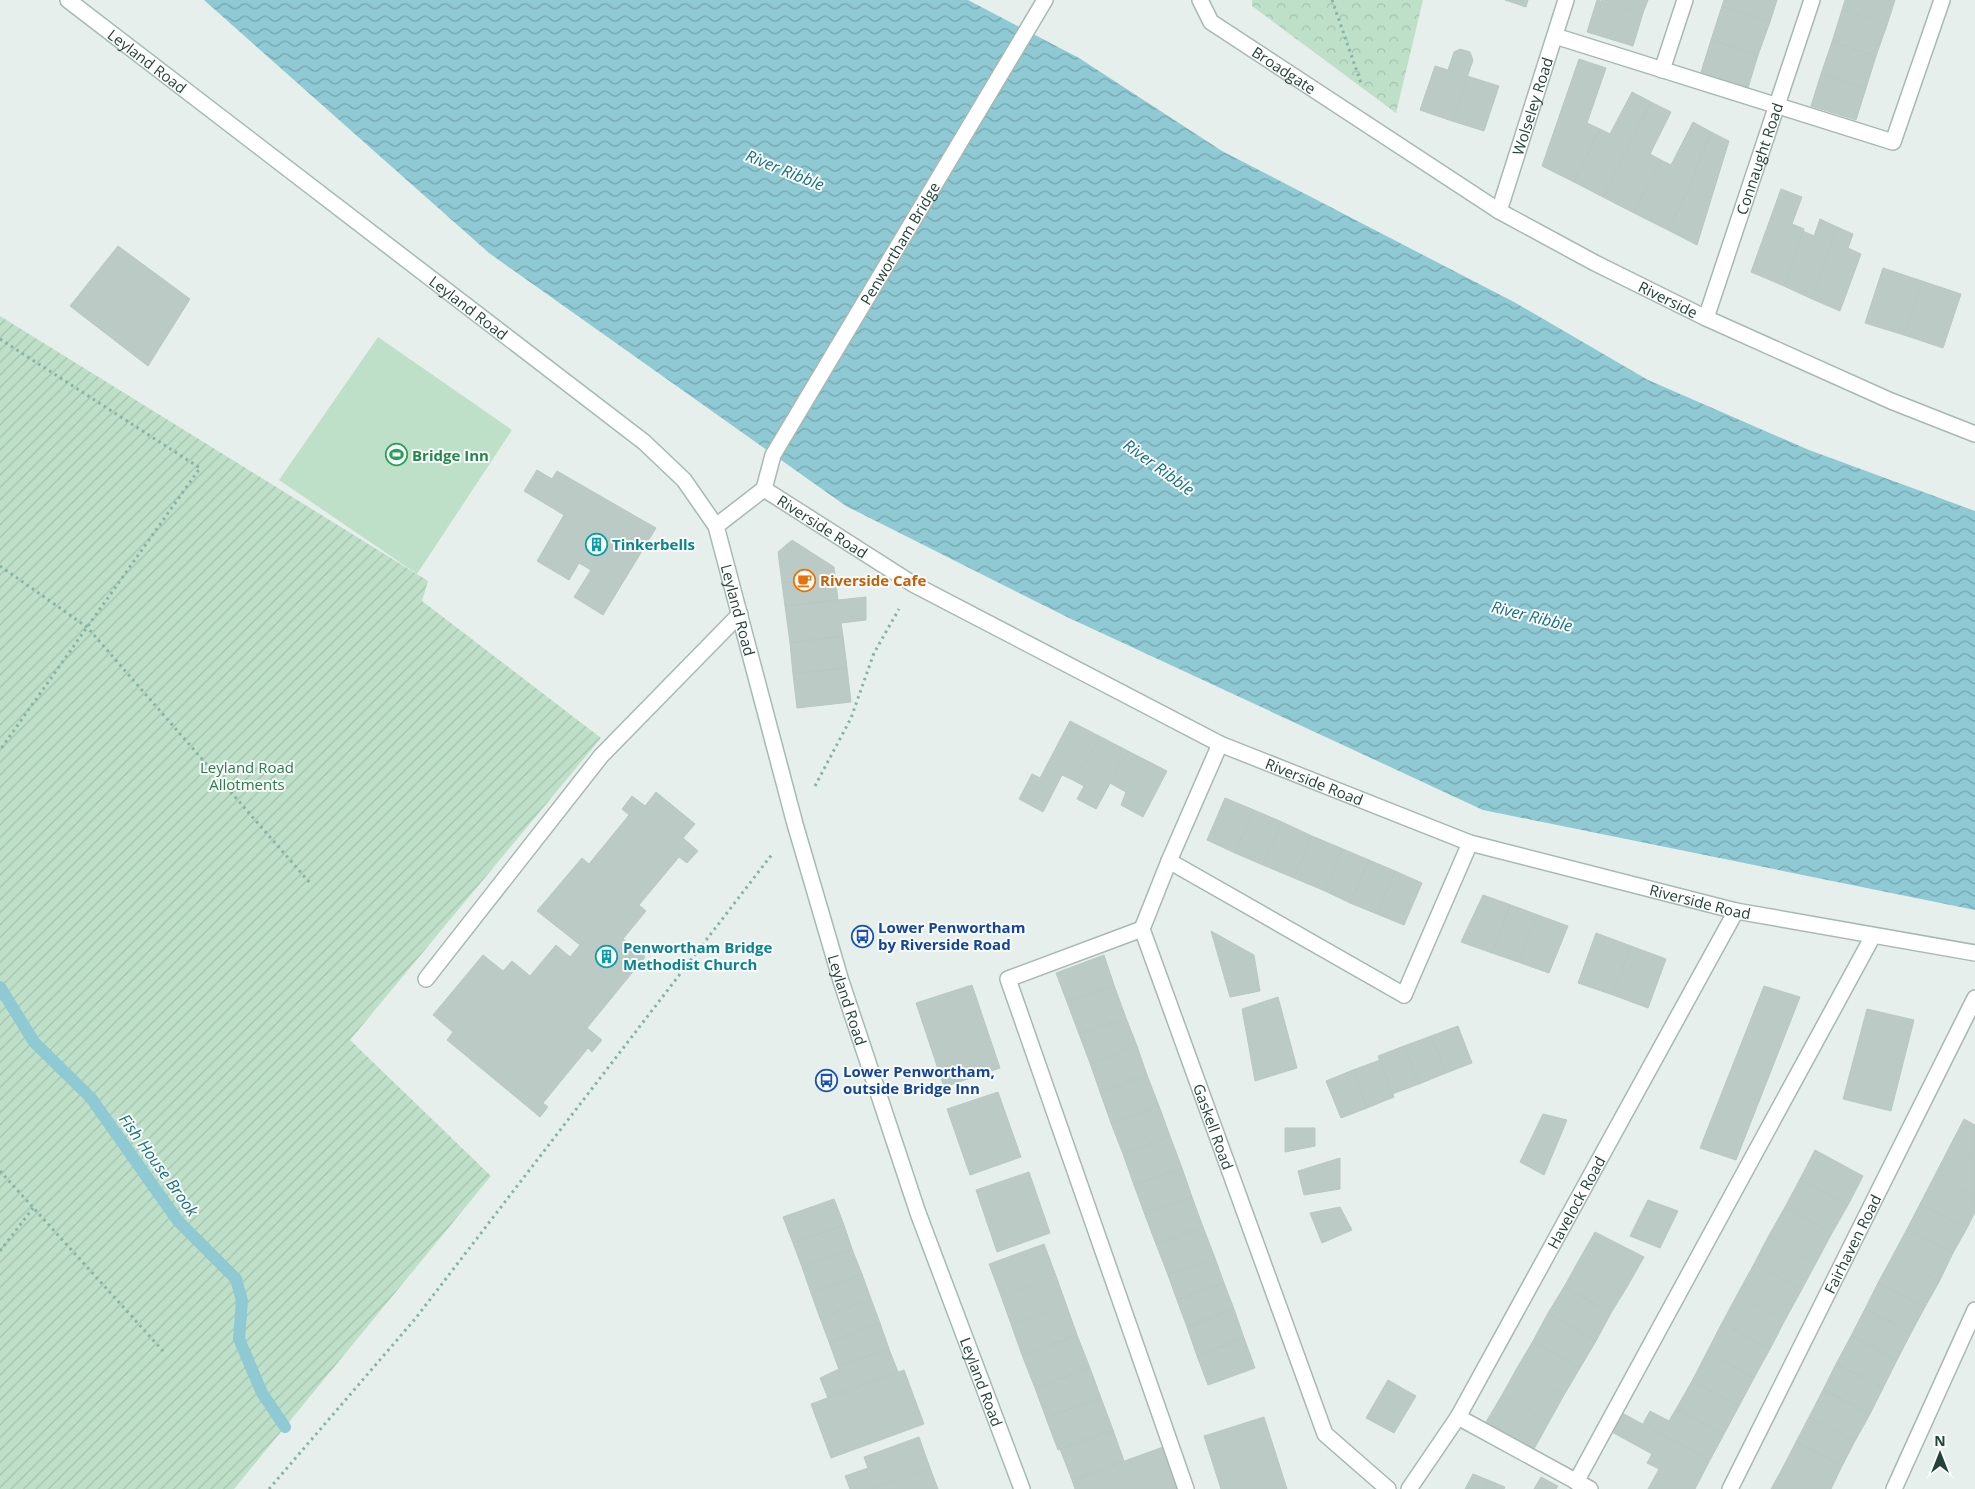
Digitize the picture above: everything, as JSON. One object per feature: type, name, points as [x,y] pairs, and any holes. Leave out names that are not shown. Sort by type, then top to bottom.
[{"type":"street","name":"Leyland Road","points":[[68,0],[644,442],[684,480],[716,526],[796,824],[841,982],[918,1213],[1022,1489]]},
{"type":"street","name":"Penwortham Bridge","points":[[764,489],[772,455],[1045,0]]},
{"type":"street","name":"Broadgate","points":[[1200,0],[1211,22],[1378,132]]},
{"type":"street","name":"Wolseley Road","points":[[1499,211],[1566,0]]},
{"type":"street","points":[[1662,70],[1685,0]]},
{"type":"street","name":"Connaught Road","points":[[1706,318],[1812,0]]},
{"type":"street","points":[[1554,36],[1894,142],[1942,0]]},
{"type":"street","name":"Riverside","points":[[1378,132],[1499,211],[1595,263],[1706,318],[1892,401],[1975,434]]},
{"type":"street","name":"Riverside Road","points":[[716,526],[764,489],[913,584],[1220,744],[1470,842],[1736,911],[1975,953]]},
{"type":"street","points":[[426,979],[601,756],[740,614]]},
{"type":"street","points":[[1186,1489],[1008,980],[1142,929],[1169,861],[1220,744]]},
{"type":"street","points":[[1169,861],[1404,996],[1470,842]]},
{"type":"street","name":"Havelock Road","points":[[1409,1489],[1458,1417],[1736,911]]},
{"type":"street","name":"Gaskell Road","points":[[1142,929],[1325,1434],[1388,1489]]},
{"type":"street","points":[[1576,1482],[1873,936]]},
{"type":"street","name":"Fairhaven Road","points":[[1730,1489],[1975,998]]},
{"type":"street","points":[[1894,1489],[1975,1310]]},
{"type":"street","points":[[1458,1417],[1590,1489]]},
{"type":"path","points":[[1332,0],[1378,132]]},
{"type":"path","points":[[0,339],[200,468],[0,750]]},
{"type":"path","points":[[0,566],[87,627],[310,883]]},
{"type":"path","points":[[269,1489],[415,1319],[796,824],[850,718],[874,653],[913,584]]},
{"type":"path","points":[[0,1171],[164,1352]]},
{"type":"path","points":[[0,1251],[33,1208]]},
{"type":"green space","points":[[1252,0],[1423,0],[1396,113],[1252,6]]},
{"type":"green space","name":"Leyland Road Allotments","points":[[0,316],[428,581],[422,601],[601,738],[350,1040],[491,1176],[234,1489],[0,1489]]},
{"type":"green space","name":"Bridge Inn","points":[[378,337],[512,430],[417,574],[279,480]]},
{"type":"water","name":"River Ribble","points":[[204,0],[968,0],[1079,58],[1222,151],[1514,302],[1648,380],[1809,450],[1975,511],[1975,910],[1483,810],[1067,617],[846,506],[489,253]]},
{"type":"building","points":[[1505,0],[1528,0],[1526,7]]},
{"type":"building","points":[[1597,0],[1643,13],[1633,46],[1587,32]]},
{"type":"building","points":[[1601,0],[1648,0],[1643,13]]},
{"type":"building","points":[[1724,0],[1777,0],[1770,22],[1722,6]]},
{"type":"building","points":[[1845,0],[1895,0],[1887,25],[1842,10]]},
{"type":"building","points":[[1722,6],[1770,22],[1758,55],[1711,40]]},
{"type":"building","points":[[1842,10],[1887,25],[1876,56],[1832,42]]},
{"type":"building","points":[[1711,40],[1758,55],[1748,88],[1701,72]]},
{"type":"building","points":[[1832,42],[1876,56],[1866,88],[1821,74]]},
{"type":"building","points":[[1460,49],[1470,52],[1473,60],[1452,121],[1420,110],[1435,66],[1448,70],[1454,52]]},
{"type":"building","points":[[1579,59],[1606,68],[1587,123],[1600,129],[1574,182],[1542,166]]},
{"type":"building","points":[[1821,74],[1866,88],[1856,120],[1811,106]]},
{"type":"building","points":[[1467,76],[1499,86],[1484,131],[1452,121]]},
{"type":"building","points":[[1632,92],[1651,102],[1603,197],[1574,182],[1600,129],[1610,134]]},
{"type":"building","points":[[1651,102],[1671,112],[1650,154],[1661,160],[1634,213],[1603,197]]},
{"type":"building","points":[[1693,122],[1711,132],[1688,190],[1668,230],[1634,213],[1661,160],[1671,165]]},
{"type":"building","points":[[1711,132],[1729,141],[1697,245],[1668,230],[1688,190]]},
{"type":"building","points":[[1781,189],[1802,197],[1792,224],[1804,229],[1784,286],[1751,272]]},
{"type":"building","points":[[1820,219],[1837,227],[1812,299],[1784,286],[1803,231],[1814,236]]},
{"type":"building","points":[[1837,227],[1853,234],[1848,248],[1861,254],[1840,311],[1812,299]]},
{"type":"building","points":[[118,246],[190,299],[148,366],[70,306]]},
{"type":"building","points":[[1883,268],[1922,281],[1904,335],[1865,323]]},
{"type":"building","points":[[1922,281],[1961,294],[1943,348],[1904,335]]},
{"type":"building","name":"Tinkerbells","points":[[537,470],[552,479],[557,471],[656,528],[603,615],[574,597],[591,570],[579,563],[569,580],[537,561],[564,515],[524,491]]},
{"type":"building","points":[[792,540],[834,567],[835,576],[782,583],[778,552]]},
{"type":"building","points":[[835,576],[838,600],[785,606],[782,583]]},
{"type":"building","points":[[866,597],[866,620],[841,623],[843,636],[790,643],[785,606]]},
{"type":"building","points":[[843,636],[847,668],[793,674],[790,643]]},
{"type":"building","points":[[847,668],[851,702],[797,708],[793,674]]},
{"type":"building","points":[[1070,721],[1101,737],[1073,780],[1062,775],[1043,812],[1019,799],[1032,774],[1040,778]]},
{"type":"building","points":[[1101,737],[1128,751],[1096,809],[1077,799],[1084,786],[1073,780]]},
{"type":"building","points":[[1128,751],[1167,771],[1143,817],[1121,805],[1126,792],[1110,783]]},
{"type":"building","name":"Penwortham Bridge Methodist Church","points":[[656,792],[695,824],[683,838],[698,851],[687,863],[679,857],[639,905],[646,911],[623,939],[645,957],[587,1028],[602,1040],[592,1052],[588,1048],[543,1103],[548,1107],[540,1117],[447,1040],[453,1032],[433,1015],[483,955],[503,971],[512,961],[530,976],[556,945],[570,957],[580,945],[537,911],[582,858],[589,864],[629,815],[622,809],[632,796],[645,806]]},
{"type":"building","points":[[1225,798],[1254,810],[1235,853],[1207,840]]},
{"type":"building","points":[[1254,810],[1282,822],[1263,865],[1235,853]]},
{"type":"building","points":[[1282,822],[1312,836],[1294,878],[1263,865]]},
{"type":"building","points":[[1312,836],[1343,849],[1325,891],[1294,878]]},
{"type":"building","points":[[1343,849],[1369,860],[1350,903],[1325,891]]},
{"type":"building","points":[[1369,860],[1395,871],[1377,914],[1350,903]]},
{"type":"building","points":[[1395,871],[1422,883],[1404,925],[1377,914]]},
{"type":"building","points":[[1483,895],[1511,905],[1492,953],[1461,942]]},
{"type":"building","points":[[1511,905],[1538,915],[1518,962],[1492,953]]},
{"type":"building","points":[[1538,915],[1568,926],[1549,973],[1518,962]]},
{"type":"building","points":[[1211,931],[1254,955],[1260,991],[1230,997]]},
{"type":"building","points":[[1596,933],[1631,946],[1613,995],[1578,983]]},
{"type":"building","points":[[1631,946],[1666,959],[1648,1008],[1613,995]]},
{"type":"building","points":[[1104,955],[1114,985],[1067,1002],[1056,973]]},
{"type":"building","points":[[972,985],[1000,1068],[944,1087],[916,1003]]},
{"type":"building","points":[[1114,985],[1126,1018],[1079,1034],[1067,1002]]},
{"type":"building","points":[[1764,986],[1800,997],[1736,1160],[1700,1148]]},
{"type":"building","points":[[1278,997],[1297,1068],[1255,1081],[1242,1009]]},
{"type":"building","points":[[1867,1009],[1914,1020],[1891,1111],[1843,1099]]},
{"type":"building","points":[[1126,1018],[1137,1046],[1090,1063],[1079,1034]]},
{"type":"building","points":[[1458,1026],[1472,1063],[1446,1073],[1431,1036]]},
{"type":"building","points":[[1431,1036],[1446,1073],[1419,1084],[1404,1046]]},
{"type":"building","points":[[1137,1046],[1147,1075],[1100,1092],[1090,1063]]},
{"type":"building","points":[[1404,1046],[1419,1084],[1392,1094],[1378,1056]]},
{"type":"building","points":[[1380,1060],[1394,1097],[1367,1108],[1353,1070]]},
{"type":"building","points":[[1353,1070],[1367,1108],[1341,1118],[1326,1081]]},
{"type":"building","points":[[1147,1075],[1159,1106],[1111,1123],[1100,1092]]},
{"type":"building","points":[[998,1092],[1021,1157],[970,1175],[947,1109]]},
{"type":"building","points":[[1159,1106],[1170,1136],[1123,1154],[1111,1123]]},
{"type":"building","points":[[1543,1114],[1567,1120],[1544,1175],[1520,1162]]},
{"type":"building","points":[[1964,1119],[1975,1125],[1975,1159],[1950,1146]]},
{"type":"building","points":[[1285,1128],[1315,1128],[1315,1146],[1285,1152]]},
{"type":"building","points":[[1170,1136],[1182,1168],[1134,1185],[1123,1154]]},
{"type":"building","points":[[1950,1146],[1975,1159],[1975,1196],[1935,1175]]},
{"type":"building","points":[[1815,1150],[1863,1176],[1848,1205],[1800,1179]]},
{"type":"building","points":[[1340,1158],[1340,1189],[1304,1195],[1298,1171]]},
{"type":"building","points":[[1182,1168],[1192,1197],[1145,1215],[1134,1185]]},
{"type":"building","points":[[1029,1172],[1050,1233],[997,1252],[976,1190]]},
{"type":"building","points":[[1935,1175],[1975,1196],[1975,1212],[1967,1228],[1920,1204]]},
{"type":"building","points":[[1800,1179],[1848,1205],[1832,1233],[1785,1207]]},
{"type":"building","points":[[1192,1197],[1203,1227],[1156,1244],[1145,1215]]},
{"type":"building","points":[[834,1199],[844,1225],[793,1243],[783,1217]]},
{"type":"building","points":[[1648,1200],[1678,1211],[1660,1248],[1630,1236]]},
{"type":"building","points":[[1920,1204],[1967,1228],[1953,1253],[1907,1229]]},
{"type":"building","points":[[1340,1207],[1352,1230],[1322,1243],[1310,1213]]},
{"type":"building","points":[[1785,1207],[1832,1233],[1816,1263],[1768,1237]]},
{"type":"building","points":[[844,1225],[852,1249],[802,1267],[793,1243]]},
{"type":"building","points":[[1203,1227],[1215,1258],[1168,1275],[1156,1244]]},
{"type":"building","points":[[1907,1229],[1953,1253],[1939,1282],[1892,1257]]},
{"type":"building","points":[[1595,1232],[1644,1257],[1627,1287],[1579,1260]]},
{"type":"building","points":[[1768,1237],[1816,1263],[1802,1289],[1754,1264]]},
{"type":"building","points":[[1044,1244],[1056,1276],[1001,1296],[989,1264]]},
{"type":"building","points":[[852,1249],[862,1274],[811,1293],[802,1267]]},
{"type":"building","points":[[1892,1257],[1939,1282],[1925,1307],[1878,1283]]},
{"type":"building","points":[[1215,1258],[1224,1283],[1177,1300],[1168,1275]]},
{"type":"building","points":[[1579,1260],[1627,1287],[1611,1313],[1564,1287]]},
{"type":"building","points":[[1754,1264],[1802,1289],[1785,1320],[1737,1295]]},
{"type":"building","points":[[862,1274],[871,1299],[820,1318],[811,1293]]},
{"type":"building","points":[[1056,1276],[1066,1304],[1011,1324],[1001,1296]]},
{"type":"building","points":[[1224,1283],[1234,1309],[1187,1327],[1177,1300]]},
{"type":"building","points":[[1878,1283],[1925,1307],[1911,1333],[1865,1309]]},
{"type":"building","points":[[1564,1287],[1611,1313],[1596,1341],[1548,1313]]},
{"type":"building","points":[[1737,1295],[1785,1320],[1770,1349],[1722,1323]]},
{"type":"building","points":[[871,1299],[880,1323],[829,1342],[820,1318]]},
{"type":"building","points":[[1066,1304],[1077,1335],[1022,1355],[1011,1324]]},
{"type":"building","points":[[1234,1309],[1244,1338],[1197,1356],[1187,1327]]},
{"type":"building","points":[[1865,1309],[1911,1333],[1897,1360],[1851,1336]]},
{"type":"building","points":[[1548,1313],[1596,1341],[1580,1368],[1533,1341]]},
{"type":"building","points":[[880,1323],[889,1349],[838,1367],[829,1342]]},
{"type":"building","points":[[1722,1323],[1770,1349],[1754,1378],[1707,1352]]},
{"type":"building","points":[[1077,1335],[1090,1368],[1035,1388],[1022,1355]]},
{"type":"building","points":[[1851,1336],[1897,1360],[1883,1388],[1836,1364]]},
{"type":"building","points":[[1244,1338],[1255,1368],[1208,1385],[1197,1356]]},
{"type":"building","points":[[1533,1341],[1580,1368],[1564,1395],[1517,1368]]},
{"type":"building","points":[[889,1349],[898,1372],[828,1398],[820,1378],[839,1369],[838,1367]]},
{"type":"building","points":[[1707,1352],[1754,1378],[1739,1406],[1692,1381]]},
{"type":"building","points":[[1836,1364],[1883,1388],[1870,1414],[1823,1390]]},
{"type":"building","points":[[1090,1368],[1101,1398],[1046,1418],[1035,1388]]},
{"type":"building","points":[[1517,1368],[1564,1395],[1549,1422],[1502,1395]]},
{"type":"building","points":[[904,1370],[924,1424],[831,1458],[811,1404]]},
{"type":"building","points":[[1388,1380],[1416,1396],[1394,1433],[1366,1418]]},
{"type":"building","points":[[1692,1381],[1739,1406],[1724,1434],[1676,1409]]},
{"type":"building","points":[[1823,1390],[1870,1414],[1855,1441],[1809,1417]]},
{"type":"building","points":[[1502,1395],[1549,1422],[1534,1449],[1486,1422]]},
{"type":"building","points":[[1101,1398],[1113,1430],[1058,1450],[1046,1418]]},
{"type":"building","points":[[1676,1409],[1724,1434],[1710,1460],[1643,1424],[1650,1411],[1669,1421]]},
{"type":"building","points":[[1620,1412],[1710,1460],[1695,1489],[1648,1489],[1659,1469],[1647,1463],[1652,1454],[1610,1431]]},
{"type":"building","points":[[1264,1417],[1287,1489],[1221,1489],[1204,1436]]},
{"type":"building","points":[[1809,1417],[1855,1441],[1842,1466],[1796,1442]]},
{"type":"building","points":[[1113,1430],[1124,1461],[1072,1480],[1060,1449]]},
{"type":"building","points":[[919,1437],[930,1468],[871,1489],[850,1489],[845,1476],[868,1468],[864,1457]]},
{"type":"building","points":[[1796,1442],[1842,1466],[1831,1489],[1814,1489],[1781,1471]]},
{"type":"building","points":[[1166,1446],[1182,1489],[1075,1489],[1072,1480]]},
{"type":"building","points":[[930,1468],[938,1489],[871,1489]]},
{"type":"building","points":[[1781,1471],[1814,1489],[1771,1489]]},
{"type":"building","points":[[1473,1474],[1488,1480],[1484,1489],[1465,1489]]},
{"type":"building","points":[[1541,1477],[1558,1486],[1556,1489],[1534,1489]]},
{"type":"building","points":[[1488,1480],[1505,1487],[1504,1489],[1484,1489]]},
{"type":"waterway","name":"Fish House Brook","points":[[0,987],[34,1042],[91,1098],[178,1221],[236,1279],[242,1301],[239,1339],[262,1393],[285,1427]]},
{"type":"place","name":"Bridge Inn","points":[[396,455]]},
{"type":"place","name":"Tinkerbells","points":[[596,544]]},
{"type":"place","name":"Riverside Cafe","points":[[804,580]]},
{"type":"place","name":"Lower Penwortham by Riverside Road","points":[[862,936]]},
{"type":"place","name":"Penwortham Bridge Methodist Church","points":[[607,956]]},
{"type":"place","name":"Lower Penwortham, outside Bridge Inn","points":[[827,1080]]}]
